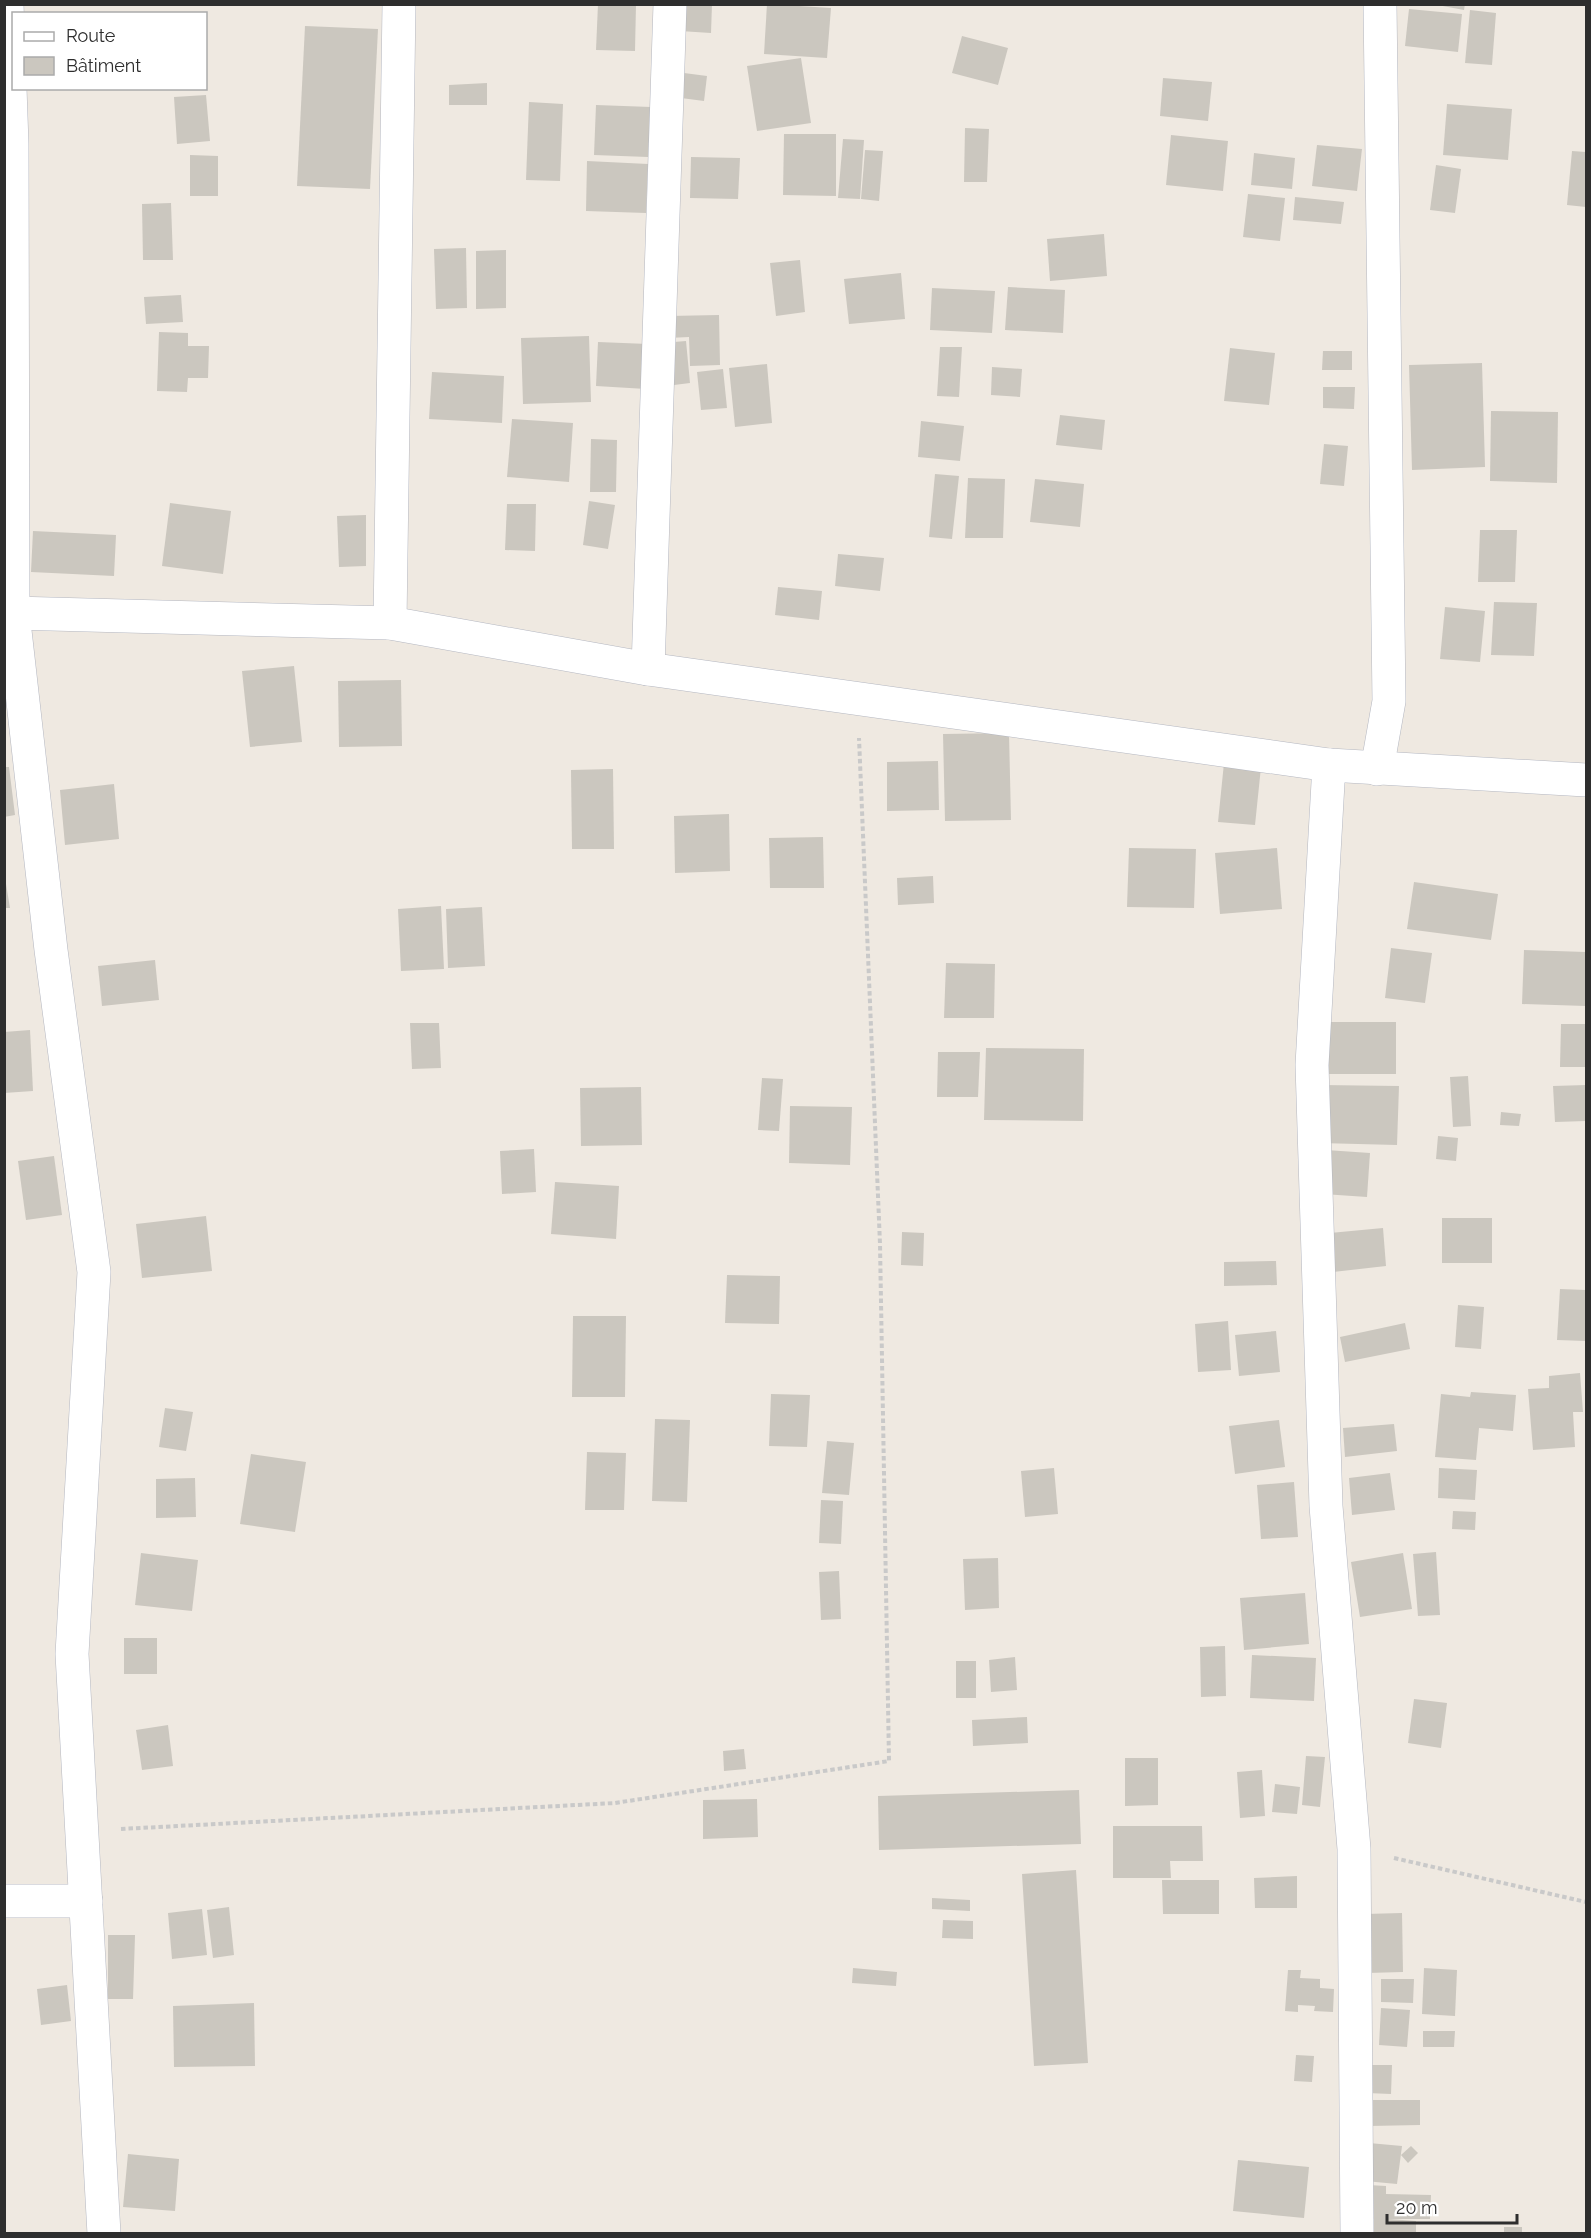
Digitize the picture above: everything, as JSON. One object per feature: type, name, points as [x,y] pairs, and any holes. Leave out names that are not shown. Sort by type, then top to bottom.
[{"type":"street","points":[[7,4],[12,155],[11,621],[51,950],[94,1272],[72,1654],[104,2234]]},
{"type":"street","points":[[390,623],[399,4]]},
{"type":"street","points":[[648,669],[670,4]]},
{"type":"street","points":[[1377,769],[1389,701],[1380,4]]},
{"type":"street","points":[[11,621],[390,623],[648,669],[1329,765],[1587,780]]},
{"type":"street","points":[[1329,765],[1312,1065],[1326,1506],[1354,1848],[1357,2234]]},
{"type":"street","points":[[4,1901],[86,1901]]},
{"type":"path","points":[[81,1831],[615,1803],[889,1761],[880,1244],[858,698]]},
{"type":"path","points":[[1354,1848],[1587,1902]]},
{"type":"building","points":[[598,4],[636,4],[635,51],[596,50]]},
{"type":"building","points":[[681,4],[712,4],[711,33],[680,31]]},
{"type":"building","points":[[767,4],[831,8],[827,58],[764,54]]},
{"type":"building","points":[[1432,4],[1465,4],[1464,10]]},
{"type":"building","points":[[1409,9],[1462,14],[1458,52],[1405,46]]},
{"type":"building","points":[[1470,10],[1496,13],[1492,65],[1465,63]]},
{"type":"building","points":[[305,26],[378,29],[370,189],[297,186]]},
{"type":"building","points":[[962,36],[1008,48],[998,85],[952,73]]},
{"type":"building","points":[[801,58],[811,123],[757,131],[747,66]]},
{"type":"building","points":[[684,73],[707,76],[704,101],[681,98]]},
{"type":"building","points":[[1163,78],[1212,82],[1208,121],[1160,116]]},
{"type":"building","points":[[487,83],[487,105],[449,105],[449,85]]},
{"type":"building","points":[[206,95],[210,141],[177,144],[174,97]]},
{"type":"building","points":[[529,102],[563,104],[560,181],[526,180]]},
{"type":"building","points":[[1447,104],[1512,109],[1508,160],[1443,155]]},
{"type":"building","points":[[596,105],[651,107],[648,157],[594,155]]},
{"type":"building","points":[[965,128],[989,129],[987,182],[964,182]]},
{"type":"building","points":[[784,134],[836,134],[836,196],[783,195]]},
{"type":"building","points":[[1171,135],[1228,141],[1223,191],[1166,185]]},
{"type":"building","points":[[843,139],[864,140],[860,199],[838,198]]},
{"type":"building","points":[[1317,145],[1362,149],[1357,191],[1312,186]]},
{"type":"building","points":[[865,150],[883,151],[879,201],[861,199]]},
{"type":"building","points":[[1572,151],[1586,152],[1586,207],[1567,205]]},
{"type":"building","points":[[1254,153],[1295,158],[1292,189],[1251,185]]},
{"type":"building","points":[[190,155],[218,156],[218,196],[190,196]]},
{"type":"building","points":[[691,157],[740,158],[738,199],[690,198]]},
{"type":"building","points":[[587,161],[648,164],[646,213],[586,211]]},
{"type":"building","points":[[1436,165],[1461,169],[1455,213],[1430,210]]},
{"type":"building","points":[[1248,194],[1285,198],[1280,241],[1243,237]]},
{"type":"building","points":[[1295,197],[1344,202],[1341,224],[1293,220]]},
{"type":"building","points":[[171,203],[173,260],[143,260],[142,204]]},
{"type":"building","points":[[1104,234],[1107,276],[1050,281],[1047,239]]},
{"type":"building","points":[[466,248],[467,308],[436,309],[434,249]]},
{"type":"building","points":[[506,250],[506,308],[476,309],[476,251]]},
{"type":"building","points":[[800,260],[805,312],[776,316],[770,263]]},
{"type":"building","points":[[901,273],[905,319],[849,324],[844,279]]},
{"type":"building","points":[[1008,287],[1065,290],[1063,333],[1005,330]]},
{"type":"building","points":[[932,288],[995,291],[992,333],[930,330]]},
{"type":"building","points":[[181,295],[183,322],[146,324],[144,297]]},
{"type":"building","points":[[719,315],[720,365],[690,366],[689,337],[668,338],[669,316]]},
{"type":"building","points":[[159,332],[188,333],[188,346],[209,346],[208,378],[188,378],[187,392],[157,391]]},
{"type":"building","points":[[589,336],[591,402],[523,404],[521,338]]},
{"type":"building","points":[[686,341],[690,383],[666,386],[662,343]]},
{"type":"building","points":[[598,342],[648,344],[646,389],[596,386]]},
{"type":"building","points":[[940,347],[962,347],[959,397],[937,396]]},
{"type":"building","points":[[1230,348],[1275,353],[1269,405],[1224,401]]},
{"type":"building","points":[[1323,351],[1352,351],[1352,370],[1322,370]]},
{"type":"building","points":[[1482,363],[1485,467],[1412,470],[1409,365]]},
{"type":"building","points":[[767,364],[772,423],[735,427],[729,368]]},
{"type":"building","points":[[992,367],[1022,369],[1020,397],[991,395]]},
{"type":"building","points":[[723,369],[727,408],[701,410],[697,372]]},
{"type":"building","points":[[432,372],[504,376],[502,423],[429,419]]},
{"type":"building","points":[[1323,387],[1355,387],[1354,409],[1323,408]]},
{"type":"building","points":[[1491,411],[1558,412],[1557,483],[1490,481]]},
{"type":"building","points":[[1060,415],[1105,420],[1102,450],[1056,445]]},
{"type":"building","points":[[512,419],[573,423],[569,482],[507,477]]},
{"type":"building","points":[[921,421],[964,426],[960,461],[918,457]]},
{"type":"building","points":[[591,439],[617,440],[616,492],[590,492]]},
{"type":"building","points":[[1324,444],[1348,446],[1344,486],[1320,484]]},
{"type":"building","points":[[935,474],[959,476],[952,539],[929,537]]},
{"type":"building","points":[[968,478],[1005,479],[1003,538],[965,538]]},
{"type":"building","points":[[1035,479],[1084,484],[1080,527],[1030,522]]},
{"type":"building","points":[[589,501],[615,505],[608,549],[583,545]]},
{"type":"building","points":[[170,503],[231,511],[223,574],[162,566]]},
{"type":"building","points":[[507,504],[536,504],[535,551],[505,550]]},
{"type":"building","points":[[366,515],[366,566],[339,567],[337,516]]},
{"type":"building","points":[[1480,530],[1517,530],[1515,582],[1478,582]]},
{"type":"building","points":[[33,531],[116,535],[114,576],[31,572]]},
{"type":"building","points":[[838,554],[884,558],[880,591],[835,586]]},
{"type":"building","points":[[778,587],[822,591],[819,620],[775,615]]},
{"type":"building","points":[[1494,602],[1537,603],[1534,656],[1491,655]]},
{"type":"building","points":[[1445,607],[1485,611],[1480,662],[1440,659]]},
{"type":"building","points":[[294,666],[302,742],[250,747],[242,671]]},
{"type":"building","points":[[401,680],[402,746],[339,747],[338,681]]},
{"type":"building","points":[[1009,733],[1011,820],[945,821],[943,734]]},
{"type":"building","points":[[938,761],[939,810],[887,811],[887,762]]},
{"type":"building","points":[[1224,763],[1261,767],[1255,825],[1218,822]]},
{"type":"building","points":[[4,767],[9,767],[15,815],[4,817]]},
{"type":"building","points":[[613,769],[614,849],[572,849],[571,770]]},
{"type":"building","points":[[114,784],[119,839],[65,845],[60,790]]},
{"type":"building","points":[[729,814],[730,871],[675,873],[674,816]]},
{"type":"building","points":[[823,837],[824,888],[770,888],[769,838]]},
{"type":"building","points":[[1129,848],[1196,849],[1194,908],[1127,907]]},
{"type":"building","points":[[1277,848],[1282,909],[1220,914],[1215,853]]},
{"type":"building","points":[[4,872],[10,908],[4,908]]},
{"type":"building","points":[[933,876],[934,903],[898,905],[897,878]]},
{"type":"building","points":[[1414,882],[1498,894],[1491,940],[1407,929]]},
{"type":"building","points":[[441,906],[444,969],[401,971],[398,909]]},
{"type":"building","points":[[482,907],[485,966],[448,968],[446,909]]},
{"type":"building","points":[[1391,948],[1432,953],[1425,1003],[1385,998]]},
{"type":"building","points":[[1524,950],[1586,952],[1586,1006],[1522,1004]]},
{"type":"building","points":[[155,960],[159,1000],[102,1006],[98,966]]},
{"type":"building","points":[[946,963],[995,964],[994,1018],[944,1018]]},
{"type":"building","points":[[1323,1022],[1396,1022],[1396,1074],[1323,1074]]},
{"type":"building","points":[[410,1023],[439,1023],[441,1068],[412,1069]]},
{"type":"building","points":[[1561,1024],[1586,1024],[1586,1067],[1560,1067]]},
{"type":"building","points":[[30,1030],[33,1091],[4,1093],[4,1032]]},
{"type":"building","points":[[986,1048],[1084,1049],[1083,1121],[984,1120]]},
{"type":"building","points":[[938,1052],[980,1052],[978,1097],[937,1097]]},
{"type":"building","points":[[1468,1076],[1471,1126],[1453,1127],[1450,1077]]},
{"type":"building","points":[[762,1078],[783,1079],[779,1131],[758,1130]]},
{"type":"building","points":[[1321,1085],[1399,1086],[1397,1145],[1319,1143]]},
{"type":"building","points":[[1586,1085],[1586,1121],[1555,1122],[1553,1086]]},
{"type":"building","points":[[641,1087],[642,1145],[581,1146],[580,1088]]},
{"type":"building","points":[[790,1106],[852,1107],[850,1165],[789,1163]]},
{"type":"building","points":[[1501,1112],[1521,1114],[1519,1126],[1500,1125]]},
{"type":"building","points":[[1438,1136],[1458,1138],[1456,1161],[1436,1159]]},
{"type":"building","points":[[534,1149],[536,1192],[502,1194],[500,1151]]},
{"type":"building","points":[[1326,1150],[1370,1153],[1367,1197],[1323,1194]]},
{"type":"building","points":[[54,1156],[62,1215],[26,1220],[18,1161]]},
{"type":"building","points":[[555,1182],[619,1186],[616,1239],[551,1234]]},
{"type":"building","points":[[206,1216],[212,1271],[142,1278],[136,1224]]},
{"type":"building","points":[[1442,1218],[1492,1218],[1492,1263],[1442,1263]]},
{"type":"building","points":[[1383,1228],[1386,1266],[1333,1272],[1330,1233]]},
{"type":"building","points":[[902,1232],[924,1233],[923,1266],[901,1265]]},
{"type":"building","points":[[1276,1261],[1277,1285],[1224,1286],[1224,1262]]},
{"type":"building","points":[[727,1275],[780,1276],[779,1324],[725,1323]]},
{"type":"building","points":[[1560,1289],[1586,1290],[1586,1341],[1557,1340]]},
{"type":"building","points":[[1458,1305],[1484,1307],[1481,1349],[1455,1347]]},
{"type":"building","points":[[573,1316],[626,1316],[625,1397],[572,1397]]},
{"type":"building","points":[[1228,1321],[1231,1370],[1198,1372],[1195,1324]]},
{"type":"building","points":[[1405,1323],[1410,1349],[1345,1362],[1340,1337]]},
{"type":"building","points":[[1276,1331],[1280,1372],[1239,1376],[1235,1335]]},
{"type":"building","points":[[1580,1373],[1583,1412],[1573,1412],[1575,1447],[1533,1450],[1528,1389],[1549,1388],[1549,1376]]},
{"type":"building","points":[[1471,1392],[1516,1395],[1513,1431],[1479,1428],[1476,1460],[1435,1457],[1441,1394],[1470,1397]]},
{"type":"building","points":[[771,1394],[810,1395],[807,1447],[769,1446]]},
{"type":"building","points":[[165,1408],[193,1412],[186,1451],[159,1447]]},
{"type":"building","points":[[655,1419],[690,1420],[687,1502],[652,1501]]},
{"type":"building","points":[[1279,1420],[1285,1467],[1235,1474],[1229,1426]]},
{"type":"building","points":[[1394,1424],[1397,1451],[1345,1457],[1343,1428]]},
{"type":"building","points":[[827,1441],[854,1443],[849,1495],[822,1493]]},
{"type":"building","points":[[587,1452],[626,1453],[624,1510],[585,1510]]},
{"type":"building","points":[[251,1454],[306,1462],[295,1532],[240,1524]]},
{"type":"building","points":[[1054,1468],[1058,1514],[1025,1517],[1021,1471]]},
{"type":"building","points":[[1439,1468],[1477,1470],[1475,1500],[1438,1498]]},
{"type":"building","points":[[1390,1473],[1395,1510],[1352,1515],[1349,1478]]},
{"type":"building","points":[[195,1478],[196,1517],[156,1518],[156,1479]]},
{"type":"building","points":[[1294,1482],[1298,1537],[1261,1539],[1257,1485]]},
{"type":"building","points":[[821,1500],[843,1501],[841,1544],[819,1543]]},
{"type":"building","points":[[1453,1511],[1476,1512],[1475,1530],[1452,1529]]},
{"type":"building","points":[[1436,1552],[1440,1615],[1418,1616],[1413,1554]]},
{"type":"building","points":[[141,1553],[198,1560],[192,1611],[135,1605]]},
{"type":"building","points":[[1403,1553],[1412,1609],[1360,1617],[1351,1562]]},
{"type":"building","points":[[998,1558],[999,1608],[965,1610],[963,1559]]},
{"type":"building","points":[[839,1571],[841,1619],[821,1620],[819,1572]]},
{"type":"building","points":[[1305,1593],[1309,1644],[1244,1650],[1240,1598]]},
{"type":"building","points":[[124,1638],[157,1638],[157,1674],[124,1674]]},
{"type":"building","points":[[1225,1646],[1226,1696],[1201,1697],[1200,1647]]},
{"type":"building","points":[[1252,1655],[1316,1658],[1314,1701],[1250,1698]]},
{"type":"building","points":[[1015,1657],[1017,1690],[991,1692],[989,1660]]},
{"type":"building","points":[[956,1661],[976,1661],[976,1698],[956,1698]]},
{"type":"building","points":[[1414,1699],[1447,1703],[1441,1748],[1408,1743]]},
{"type":"building","points":[[1027,1717],[1028,1743],[973,1746],[972,1720]]},
{"type":"building","points":[[168,1725],[173,1766],[142,1770],[136,1730]]},
{"type":"building","points":[[744,1749],[746,1769],[724,1771],[723,1751]]},
{"type":"building","points":[[1306,1756],[1325,1757],[1320,1807],[1302,1805]]},
{"type":"building","points":[[1125,1758],[1158,1758],[1158,1805],[1125,1806]]},
{"type":"building","points":[[1262,1770],[1265,1816],[1240,1818],[1237,1772]]},
{"type":"building","points":[[1275,1784],[1300,1787],[1297,1814],[1272,1812]]},
{"type":"building","points":[[1079,1790],[1081,1844],[879,1850],[878,1796]]},
{"type":"building","points":[[757,1799],[758,1837],[703,1839],[703,1800]]},
{"type":"building","points":[[1113,1826],[1202,1826],[1203,1861],[1170,1861],[1171,1878],[1113,1878]]},
{"type":"building","points":[[1076,1870],[1088,2063],[1034,2066],[1022,1874]]},
{"type":"building","points":[[1297,1876],[1297,1908],[1255,1908],[1254,1878]]},
{"type":"building","points":[[1162,1880],[1219,1880],[1219,1914],[1163,1914]]},
{"type":"building","points":[[932,1898],[970,1900],[970,1911],[932,1909]]},
{"type":"building","points":[[229,1907],[234,1955],[213,1958],[207,1910]]},
{"type":"building","points":[[202,1909],[207,1955],[172,1959],[168,1913]]},
{"type":"building","points":[[1402,1913],[1403,1972],[1367,1973],[1365,1914]]},
{"type":"building","points":[[943,1920],[973,1921],[973,1939],[942,1938]]},
{"type":"building","points":[[108,1935],[135,1935],[133,1999],[108,1999]]},
{"type":"building","points":[[853,1968],[897,1972],[896,1986],[852,1983]]},
{"type":"building","points":[[1424,1968],[1457,1970],[1455,2016],[1422,2014]]},
{"type":"building","points":[[1288,1970],[1301,1970],[1300,1978],[1320,1979],[1320,1988],[1334,1989],[1333,2012],[1314,2011],[1315,2006],[1298,2005],[1298,2012],[1285,2011]]},
{"type":"building","points":[[1381,1979],[1414,1979],[1413,2003],[1381,2002]]},
{"type":"building","points":[[67,1985],[71,2021],[41,2025],[37,1989]]},
{"type":"building","points":[[254,2003],[255,2066],[174,2067],[173,2006]]},
{"type":"building","points":[[1381,2008],[1410,2010],[1407,2047],[1379,2045]]},
{"type":"building","points":[[1423,2031],[1455,2031],[1454,2047],[1423,2047]]},
{"type":"building","points":[[1296,2055],[1314,2056],[1312,2082],[1294,2081]]},
{"type":"building","points":[[1368,2065],[1392,2065],[1391,2094],[1367,2093]]},
{"type":"building","points":[[1369,2100],[1420,2100],[1420,2125],[1369,2126]]},
{"type":"building","points":[[1369,2143],[1402,2146],[1397,2184],[1365,2181]]},
{"type":"building","points":[[1411,2146],[1418,2153],[1408,2163],[1401,2155]]},
{"type":"building","points":[[128,2154],[179,2159],[175,2211],[123,2207]]},
{"type":"building","points":[[1238,2160],[1309,2167],[1304,2218],[1233,2211]]},
{"type":"building","points":[[1368,2185],[1386,2186],[1386,2194],[1431,2195],[1430,2219],[1389,2219],[1416,2221],[1416,2234],[1374,2234],[1374,2219],[1367,2218]]},
{"type":"building","points":[[1504,2227],[1522,2227],[1522,2234],[1504,2234]]}]
